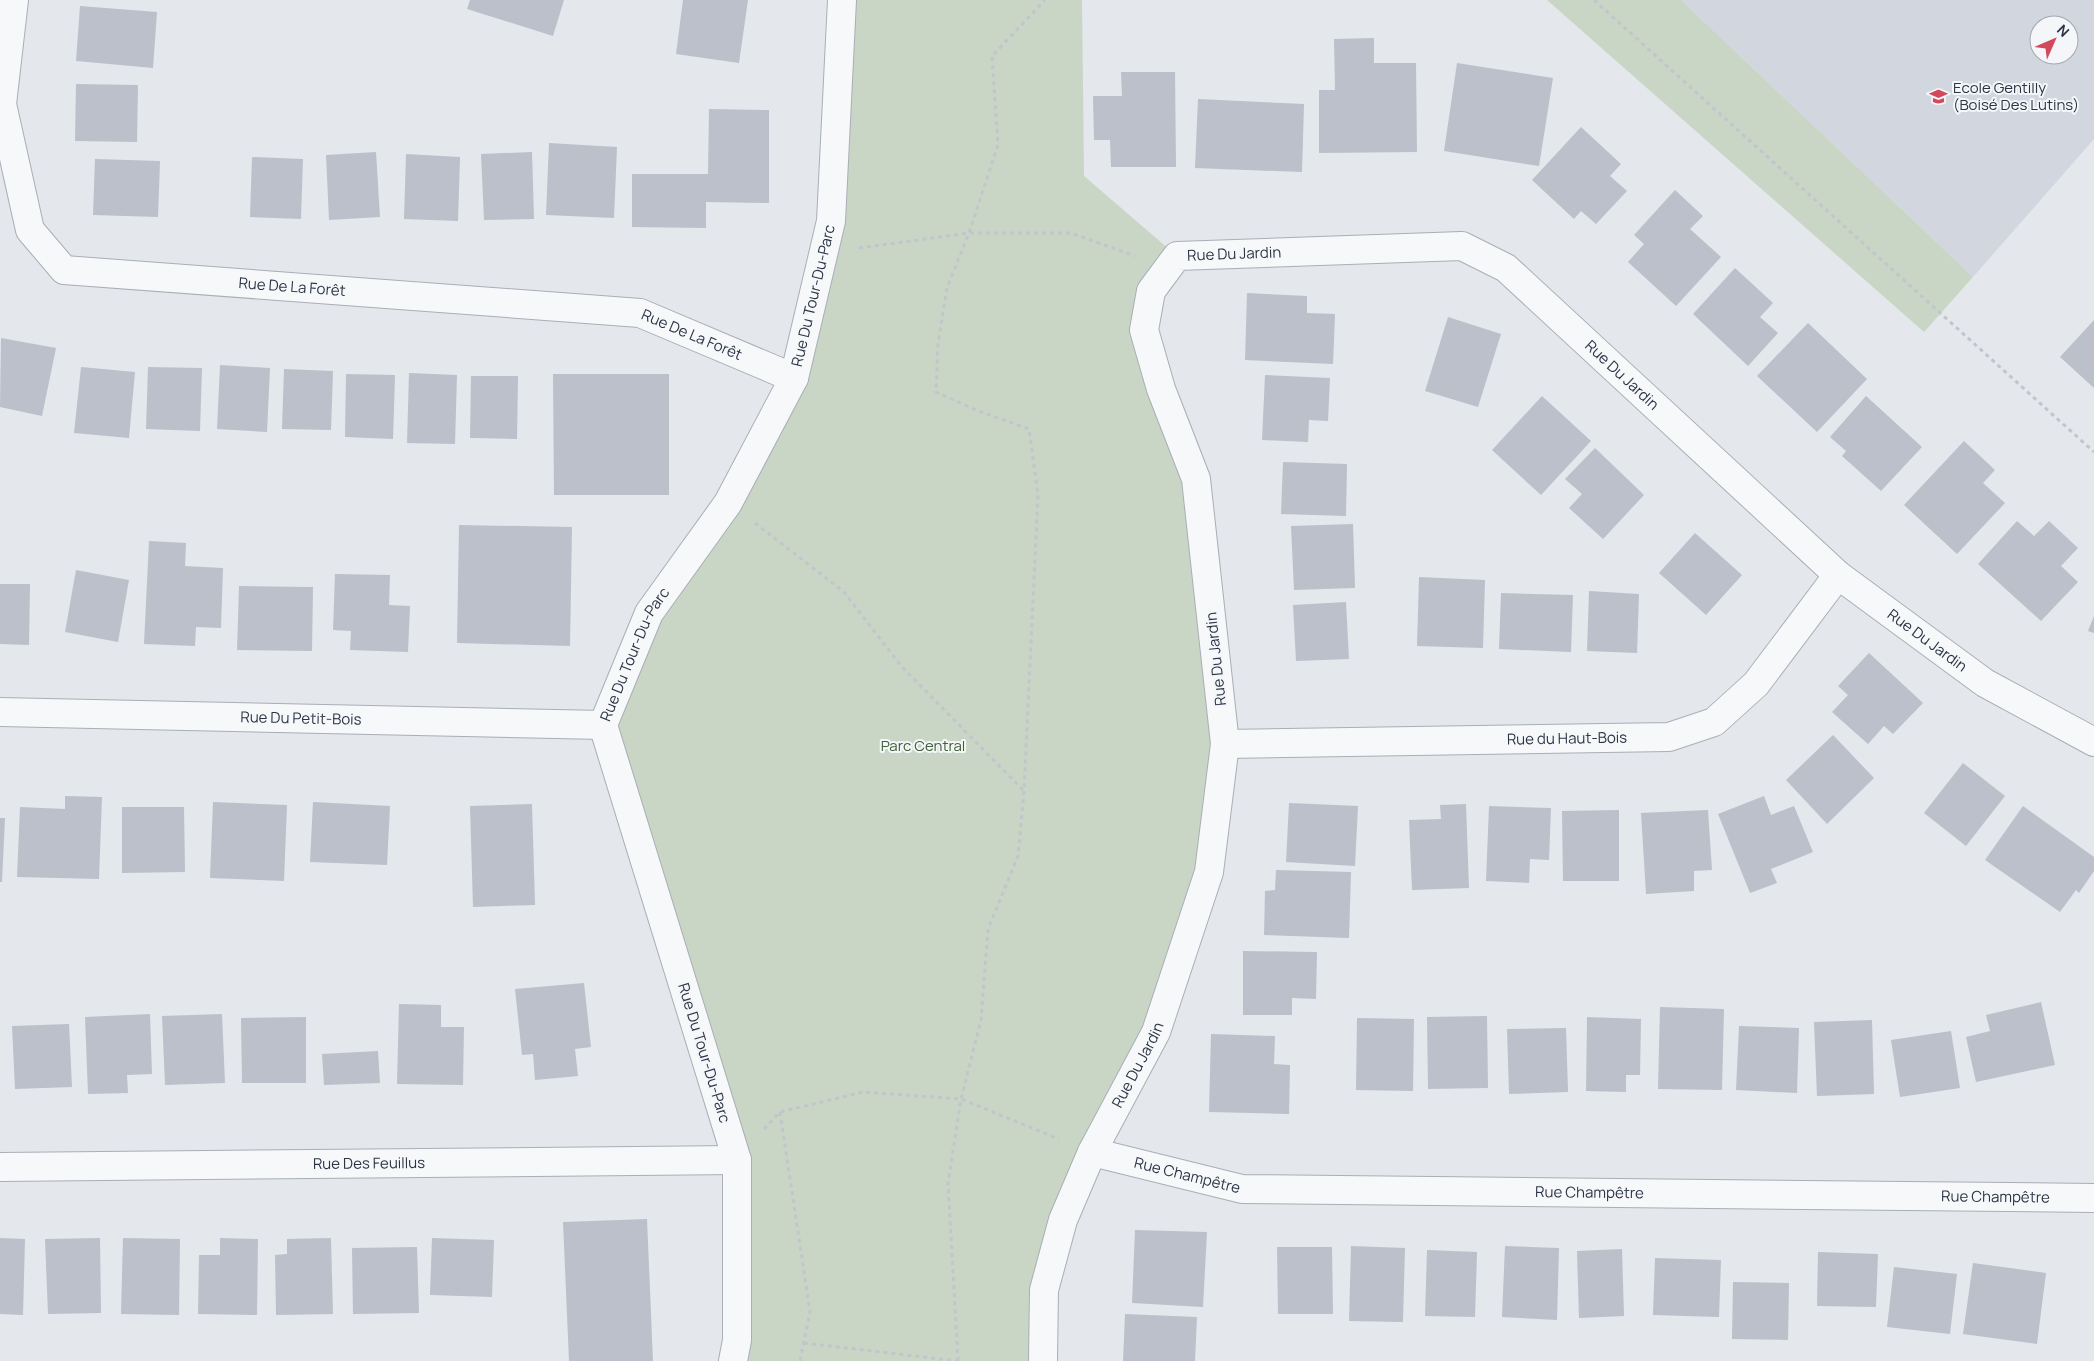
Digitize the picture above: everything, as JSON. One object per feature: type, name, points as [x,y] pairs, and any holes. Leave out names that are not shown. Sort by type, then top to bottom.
[{"type":"street","name":"Rue De La Forêt","points":[[14,0],[1,104],[30,230],[64,270],[640,313],[794,378]]},
{"type":"street","name":"Rue Du Tour-Du-Parc","points":[[733,1361],[737,1340],[737,1160],[603,725],[649,613],[728,503],[794,378],[831,221],[842,0]]},
{"type":"street","name":"Rue Du Jardin","points":[[1042,1361],[1044,1290],[1063,1220],[1092,1152],[1156,1032],[1209,872],[1225,744],[1196,479],[1161,389],[1144,330],[1151,291],[1177,256],[1462,246],[1506,268],[1838,575],[1984,683],[2094,742]]},
{"type":"street","name":"Rue du Haut-Bois","points":[[1225,744],[1669,737],[1714,722],[1756,684],[1838,575]]},
{"type":"street","name":"Rue Du Petit-Bois","points":[[0,712],[603,725]]},
{"type":"street","name":"Rue Champêtre","points":[[1092,1152],[1242,1189],[2094,1198]]},
{"type":"street","name":"Rue Des Feuillus","points":[[0,1168],[737,1160]]},
{"type":"path","points":[[804,1343],[958,1361],[948,1183],[961,1099],[981,1020],[988,929],[1018,856],[1024,791],[1038,495],[1030,429],[976,410],[936,392],[938,343],[947,288],[969,232],[998,145],[992,56],[1045,0]]},
{"type":"path","points":[[1594,0],[2094,452]]},
{"type":"path","points":[[824,252],[969,232],[1071,233],[1167,268]]},
{"type":"path","points":[[728,503],[844,592],[902,667],[1024,791]]},
{"type":"path","points":[[737,1160],[780,1112],[863,1092],[961,1099],[1092,1152]]},
{"type":"path","points":[[780,1112],[810,1312],[800,1361]]},
{"type":"shaded area","name":"Ecole Gentilly (Boisé Des Lutins)","points":[[1681,0],[2094,0],[2094,139],[1973,277]]},
{"type":"green space","name":"Parc Central","points":[[842,0],[1082,0],[1084,176],[1177,256],[1144,330],[1196,479],[1225,744],[1209,872],[1063,1220],[1043,1361],[733,1361],[737,1160],[603,725],[794,378],[824,252]]},
{"type":"green space","points":[[1547,0],[1681,0],[1973,277],[1924,332]]},
{"type":"building","points":[[470,0],[564,0],[553,36],[467,9]]},
{"type":"building","points":[[683,0],[748,0],[739,63],[676,54]]},
{"type":"building","points":[[80,6],[157,12],[153,68],[76,61]]},
{"type":"building","points":[[1374,38],[1374,63],[1416,63],[1417,152],[1319,153],[1319,90],[1335,90],[1334,39]]},
{"type":"building","points":[[1457,63],[1553,78],[1539,166],[1444,151]]},
{"type":"building","points":[[1121,72],[1175,72],[1176,167],[1111,167],[1110,140],[1094,140],[1093,96],[1122,96]]},
{"type":"building","points":[[76,84],[138,85],[137,142],[75,141]]},
{"type":"building","points":[[1198,99],[1304,104],[1302,172],[1195,168]]},
{"type":"building","points":[[709,109],[769,110],[769,203],[706,202],[706,228],[632,227],[632,174],[708,174]]},
{"type":"building","points":[[1581,127],[1621,164],[1610,176],[1627,191],[1596,224],[1581,211],[1574,219],[1532,180]]},
{"type":"building","points":[[549,143],[617,147],[614,218],[546,215]]},
{"type":"building","points":[[376,152],[380,217],[329,220],[326,155]]},
{"type":"building","points":[[532,152],[534,219],[484,220],[481,154]]},
{"type":"building","points":[[406,154],[460,157],[458,221],[404,219]]},
{"type":"building","points":[[252,157],[303,159],[301,219],[250,217]]},
{"type":"building","points":[[95,159],[160,161],[158,217],[93,215]]},
{"type":"building","points":[[1675,190],[1703,216],[1690,229],[1721,257],[1676,306],[1628,262],[1644,244],[1634,235]]},
{"type":"building","points":[[1735,268],[1773,303],[1760,317],[1778,333],[1748,366],[1693,314]]},
{"type":"building","points":[[1247,293],[1307,296],[1307,313],[1335,314],[1333,364],[1245,360]]},
{"type":"building","points":[[1448,317],[1501,334],[1478,407],[1425,391]]},
{"type":"building","points":[[2094,320],[2094,388],[2060,357]]},
{"type":"building","points":[[1808,323],[1867,379],[1817,432],[1757,376]]},
{"type":"building","points":[[1,338],[56,348],[42,416],[0,407]]},
{"type":"building","points":[[220,365],[270,368],[267,432],[217,429]]},
{"type":"building","points":[[81,367],[135,372],[129,438],[74,433]]},
{"type":"building","points":[[148,367],[202,368],[200,431],[146,429]]},
{"type":"building","points":[[284,369],[333,371],[331,430],[282,429]]},
{"type":"building","points":[[409,373],[457,375],[455,444],[407,443]]},
{"type":"building","points":[[346,374],[395,375],[393,439],[345,437]]},
{"type":"building","points":[[553,374],[669,374],[669,495],[554,495]]},
{"type":"building","points":[[1265,375],[1330,378],[1328,421],[1309,420],[1308,442],[1262,440]]},
{"type":"building","points":[[471,376],[518,376],[517,439],[470,438]]},
{"type":"building","points":[[1542,396],[1591,441],[1541,495],[1492,450]]},
{"type":"building","points":[[1866,396],[1922,447],[1881,491],[1842,456],[1846,451],[1830,437]]},
{"type":"building","points":[[1964,441],[1995,470],[1983,483],[2005,503],[1957,554],[1904,505]]},
{"type":"building","points":[[1595,448],[1644,495],[1603,539],[1569,508],[1582,494],[1565,479]]},
{"type":"building","points":[[1283,462],[1347,464],[1346,516],[1281,514]]},
{"type":"building","points":[[2017,521],[2034,536],[2049,521],[2078,548],[2061,566],[2078,582],[2041,621],[1978,564]]},
{"type":"building","points":[[1353,524],[1355,588],[1294,590],[1291,526]]},
{"type":"building","points":[[459,525],[572,527],[570,646],[457,643]]},
{"type":"building","points":[[1695,533],[1742,575],[1706,615],[1659,573]]},
{"type":"building","points":[[149,541],[186,543],[185,566],[223,568],[221,628],[196,627],[195,646],[144,644]]},
{"type":"building","points":[[76,570],[129,580],[118,642],[65,632]]},
{"type":"building","points":[[335,574],[390,575],[389,605],[410,606],[408,652],[350,650],[351,631],[333,630]]},
{"type":"building","points":[[1419,577],[1485,580],[1483,648],[1417,646]]},
{"type":"building","points":[[0,584],[30,584],[29,645],[0,644]]},
{"type":"building","points":[[239,586],[313,587],[312,651],[237,650]]},
{"type":"building","points":[[1589,591],[1639,594],[1637,653],[1587,651]]},
{"type":"building","points":[[1501,593],[1573,595],[1571,652],[1499,649]]},
{"type":"building","points":[[1346,602],[1349,659],[1296,661],[1293,605]]},
{"type":"building","points":[[2094,616],[2094,633],[2088,631]]},
{"type":"building","points":[[1869,653],[1923,703],[1893,734],[1884,726],[1868,744],[1832,712],[1848,695],[1838,686]]},
{"type":"building","points":[[1833,735],[1874,778],[1827,824],[1786,780]]},
{"type":"building","points":[[1963,763],[2005,796],[1966,846],[1924,813]]},
{"type":"building","points":[[65,796],[102,797],[99,879],[17,877],[20,807],[65,809]]},
{"type":"building","points":[[1764,796],[1771,815],[1794,806],[1813,852],[1771,869],[1777,883],[1750,893],[1718,814]]},
{"type":"building","points":[[213,802],[287,805],[284,881],[210,878]]},
{"type":"building","points":[[313,802],[390,806],[387,865],[310,862]]},
{"type":"building","points":[[1289,803],[1358,806],[1355,866],[1286,862]]},
{"type":"building","points":[[532,804],[535,905],[473,907],[470,806]]},
{"type":"building","points":[[1466,804],[1469,888],[1412,890],[1409,820],[1441,819],[1440,805]]},
{"type":"building","points":[[1489,806],[1551,808],[1549,860],[1530,859],[1529,883],[1486,881]]},
{"type":"building","points":[[2023,806],[2094,857],[2094,871],[2079,893],[2076,890],[2060,912],[1985,860]]},
{"type":"building","points":[[122,807],[184,807],[185,872],[122,873]]},
{"type":"building","points":[[1619,810],[1619,881],[1563,881],[1562,811]]},
{"type":"building","points":[[1708,810],[1712,870],[1694,871],[1694,891],[1646,894],[1641,813]]},
{"type":"building","points":[[0,818],[5,818],[2,882],[0,882]]},
{"type":"building","points":[[1276,870],[1351,872],[1349,938],[1264,935],[1265,891],[1275,890]]},
{"type":"building","points":[[1243,951],[1317,952],[1316,999],[1292,998],[1292,1015],[1243,1015]]},
{"type":"building","points":[[584,983],[591,1047],[575,1049],[578,1076],[535,1080],[533,1054],[522,1055],[515,989]]},
{"type":"building","points":[[2041,1002],[2055,1065],[1976,1082],[1966,1037],[1990,1031],[1986,1015]]},
{"type":"building","points":[[399,1004],[441,1005],[441,1027],[464,1027],[463,1085],[397,1084]]},
{"type":"building","points":[[1660,1007],[1724,1009],[1722,1090],[1658,1089]]},
{"type":"building","points":[[150,1014],[152,1074],[127,1075],[128,1093],[88,1094],[85,1017]]},
{"type":"building","points":[[222,1014],[225,1083],[165,1085],[162,1016]]},
{"type":"building","points":[[1487,1016],[1488,1088],[1428,1089],[1427,1017]]},
{"type":"building","points":[[306,1017],[306,1083],[242,1083],[241,1018]]},
{"type":"building","points":[[1587,1017],[1641,1019],[1640,1075],[1626,1075],[1626,1092],[1586,1091]]},
{"type":"building","points":[[1357,1018],[1414,1019],[1413,1091],[1356,1090]]},
{"type":"building","points":[[1872,1020],[1874,1094],[1817,1096],[1814,1022]]},
{"type":"building","points":[[69,1024],[72,1087],[15,1089],[12,1026]]},
{"type":"building","points":[[1739,1026],[1799,1028],[1797,1093],[1736,1090]]},
{"type":"building","points":[[1566,1028],[1568,1092],[1509,1094],[1507,1029]]},
{"type":"building","points":[[1951,1031],[1960,1088],[1900,1097],[1891,1040]]},
{"type":"building","points":[[1211,1034],[1275,1036],[1274,1064],[1290,1065],[1289,1114],[1209,1112]]},
{"type":"building","points":[[378,1051],[380,1083],[324,1085],[322,1054]]},
{"type":"building","points":[[647,1219],[653,1361],[569,1361],[563,1222]]},
{"type":"building","points":[[1135,1230],[1207,1232],[1203,1307],[1132,1303]]},
{"type":"building","points":[[0,1238],[25,1239],[23,1315],[0,1314]]},
{"type":"building","points":[[100,1238],[101,1313],[48,1314],[45,1239]]},
{"type":"building","points":[[123,1238],[180,1239],[179,1315],[121,1314]]},
{"type":"building","points":[[220,1238],[258,1239],[257,1315],[198,1314],[199,1255],[220,1255]]},
{"type":"building","points":[[331,1238],[333,1314],[276,1315],[275,1255],[287,1254],[287,1239]]},
{"type":"building","points":[[432,1238],[494,1240],[492,1297],[430,1295]]},
{"type":"building","points":[[1351,1246],[1405,1248],[1403,1322],[1349,1321]]},
{"type":"building","points":[[1505,1246],[1559,1248],[1557,1320],[1502,1317]]},
{"type":"building","points":[[417,1247],[419,1313],[353,1314],[352,1248]]},
{"type":"building","points":[[1277,1247],[1332,1247],[1333,1314],[1278,1314]]},
{"type":"building","points":[[1622,1249],[1624,1316],[1579,1318],[1577,1251]]},
{"type":"building","points":[[1427,1250],[1477,1252],[1475,1317],[1425,1316]]},
{"type":"building","points":[[1818,1252],[1878,1254],[1876,1307],[1817,1306]]},
{"type":"building","points":[[1655,1258],[1721,1260],[1719,1317],[1653,1315]]},
{"type":"building","points":[[1973,1263],[2046,1273],[2037,1344],[1963,1334]]},
{"type":"building","points":[[1894,1267],[1957,1274],[1950,1334],[1887,1327]]},
{"type":"building","points":[[1733,1282],[1789,1283],[1788,1340],[1732,1339]]},
{"type":"building","points":[[1125,1314],[1197,1317],[1195,1361],[1123,1361]]},
{"type":"place","name":"Ecole Gentilly (Boisé Des Lutins)","points":[[1939,97]]}]
